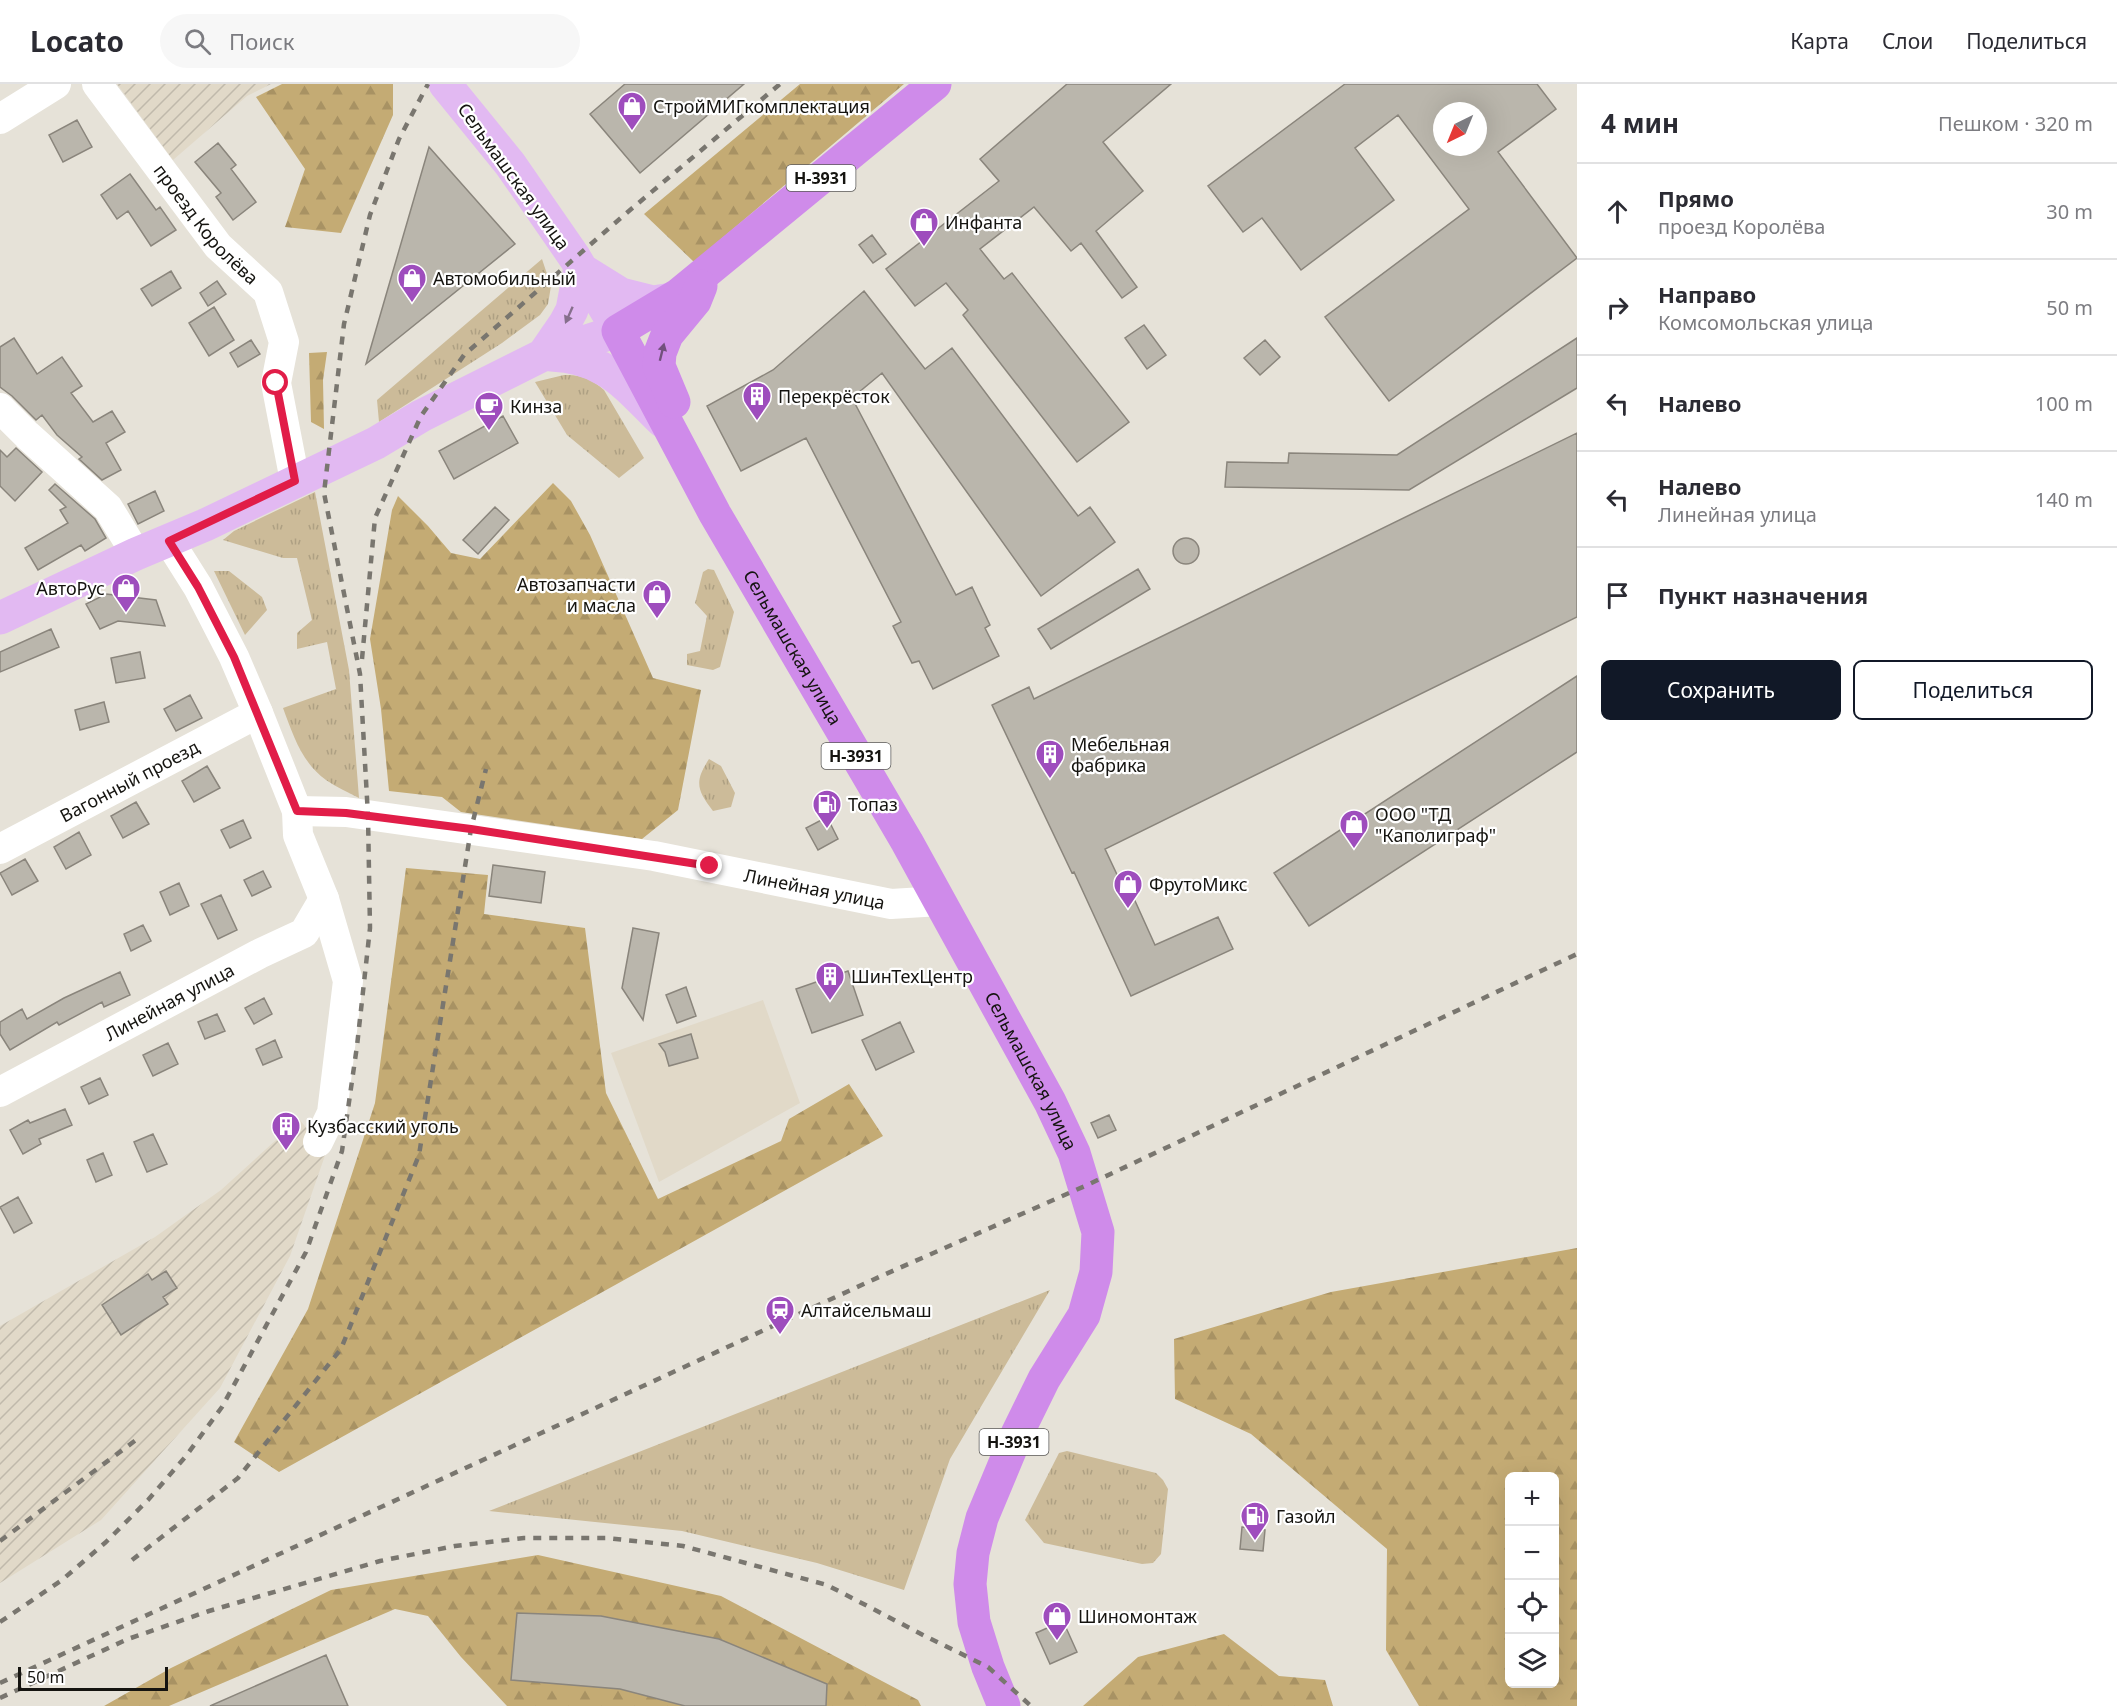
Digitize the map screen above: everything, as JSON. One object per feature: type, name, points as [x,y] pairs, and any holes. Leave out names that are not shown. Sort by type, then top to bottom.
[{"type":"highway","name":"Н-3931","points":[[618,331],[672,299],[703,275],[936,84]]},
{"type":"highway","points":[[689,465],[693,452],[690,435],[665,384],[659,366],[667,335],[695,301],[703,275]]},
{"type":"highway","name":"Сельмашская улица","points":[[618,331],[715,514],[940,901],[1050,1102],[1074,1153],[1085,1186],[1098,1233],[1096,1272],[1084,1315],[1044,1379],[1017,1434],[982,1518],[973,1553],[970,1584],[974,1622],[988,1667],[1004,1706]]},
{"type":"main road","name":"Сельмашская улица","points":[[445,84],[510,164],[580,268],[618,331]]},
{"type":"main road","points":[[543,355],[572,310],[580,268],[621,294],[653,302],[672,299]]},
{"type":"main road","points":[[0,618],[376,443],[421,416],[543,355],[618,331]]},
{"type":"main road","points":[[543,355],[568,356],[597,365],[631,391],[669,428]]},
{"type":"street","points":[[0,119],[56,84]]},
{"type":"street","name":"проезд Королёва","points":[[97,84],[218,246],[268,292],[284,342],[276,383],[295,481]]},
{"type":"street","points":[[0,408],[108,508],[136,554]]},
{"type":"street","points":[[169,541],[198,587],[234,657],[258,713],[297,811],[298,835],[324,899],[348,981],[332,1113],[318,1142]]},
{"type":"street","name":"Вагонный проезд","points":[[0,849],[258,713]]},
{"type":"street","name":"Линейная улица","points":[[297,811],[346,813],[654,856],[891,904],[940,901]]},
{"type":"street","name":"Линейная улица","points":[[0,1092],[259,954],[303,933],[324,899]]},
{"type":"shaded area","points":[[117,84],[271,84],[247,96],[173,160]]},
{"type":"shaded area","points":[[763,1000],[800,1103],[659,1182],[611,1053]]},
{"type":"shaded area","points":[[299,1119],[318,1142],[329,1144],[290,1256],[220,1388],[101,1520],[0,1583],[0,1326],[155,1237],[221,1190]]},
{"type":"green space","points":[[282,84],[393,84],[393,115],[341,233],[285,227],[305,169],[256,97]]},
{"type":"green space","points":[[800,84],[904,84],[694,262],[644,214]]},
{"type":"green space","points":[[542,259],[551,286],[548,304],[540,315],[502,343],[379,422],[377,400]]},
{"type":"green space","points":[[327,352],[323,380],[324,429],[311,422],[309,353]]},
{"type":"green space","points":[[564,375],[586,378],[604,390],[644,458],[619,478],[567,435],[535,382]]},
{"type":"green space","points":[[553,483],[571,501],[590,535],[653,678],[701,690],[678,810],[642,839],[461,812],[442,797],[389,791],[381,709],[370,639],[392,510],[398,496],[451,553],[480,559]]},
{"type":"green space","points":[[315,492],[349,670],[359,798],[326,780],[304,757],[283,708],[336,689],[327,642],[297,649],[297,633],[312,620],[297,558],[283,558],[223,540],[234,531]]},
{"type":"green space","points":[[708,569],[714,570],[734,612],[720,667],[713,670],[687,665],[687,654],[700,651],[707,616],[695,603],[703,572]]},
{"type":"green space","points":[[214,571],[229,571],[262,597],[267,610],[245,635]]},
{"type":"green space","points":[[709,759],[721,766],[735,793],[731,807],[713,811],[701,791],[699,780]]},
{"type":"green space","points":[[406,868],[488,875],[484,914],[585,928],[606,1093],[658,1199],[781,1141],[789,1119],[849,1084],[883,1136],[279,1472],[234,1442],[308,1309],[375,1103]]},
{"type":"green space","points":[[1577,1248],[1577,1706],[1419,1706],[1386,1650],[1387,1549],[1251,1434],[1175,1399],[1174,1339],[1331,1292]]},
{"type":"green space","points":[[1050,1290],[950,1459],[904,1590],[817,1563],[682,1531],[489,1511]]},
{"type":"green space","points":[[1067,1451],[1156,1473],[1163,1480],[1168,1489],[1161,1554],[1153,1563],[1142,1564],[1044,1543],[1025,1520],[1059,1453]]},
{"type":"green space","points":[[538,1555],[721,1596],[918,1700],[921,1706],[507,1706],[461,1657],[428,1616],[395,1609],[169,1706],[104,1706],[171,1668],[331,1590]]},
{"type":"green space","points":[[1224,1634],[1279,1676],[1325,1680],[1333,1706],[1083,1706],[1138,1657]]},
{"type":"building","points":[[625,84],[744,84],[640,173],[590,114]]},
{"type":"building","points":[[1067,84],[1171,84],[1103,142],[1143,191],[1096,231],[1137,287],[1122,298],[1081,243],[1071,251],[1034,207],[980,249],[1004,279],[1012,273],[1129,422],[1077,462],[963,315],[968,310],[946,283],[915,306],[886,269],[999,181],[980,159]]},
{"type":"building","points":[[1345,84],[1537,84],[1556,109],[1498,152],[1577,258],[1389,401],[1325,317],[1469,209],[1398,115],[1355,148],[1394,200],[1301,270],[1262,218],[1243,232],[1208,186]]},
{"type":"building","points":[[77,120],[92,147],[63,162],[49,135]]},
{"type":"building","points":[[218,143],[236,165],[231,169],[256,202],[233,220],[216,197],[221,193],[195,162]]},
{"type":"building","name":"Автомобильный","points":[[429,147],[515,244],[366,364]]},
{"type":"building","points":[[130,174],[156,210],[160,207],[176,230],[151,246],[128,211],[117,219],[101,195]]},
{"type":"building","points":[[872,235],[886,254],[873,263],[859,245]]},
{"type":"building","points":[[171,271],[181,288],[152,306],[141,289]]},
{"type":"building","points":[[217,281],[226,294],[208,306],[200,293]]},
{"type":"building","points":[[864,291],[925,369],[952,348],[1078,516],[1090,507],[1115,542],[1041,596],[882,373],[852,398],[956,595],[972,587],[990,625],[985,628],[999,656],[933,689],[919,661],[912,663],[893,626],[901,622],[806,438],[741,471],[707,406],[773,370]]},
{"type":"building","points":[[214,307],[234,340],[209,356],[189,323]]},
{"type":"building","points":[[1144,325],[1166,355],[1147,369],[1125,338]]},
{"type":"building","points":[[14,338],[37,374],[62,357],[82,386],[71,393],[93,422],[112,411],[125,432],[106,443],[121,470],[102,480],[79,459],[82,457],[57,435],[42,415],[36,420],[0,387],[0,347]]},
{"type":"building","points":[[1577,338],[1577,388],[1409,490],[1225,487],[1227,462],[1288,463],[1289,453],[1397,455]]},
{"type":"building","points":[[251,340],[260,354],[238,367],[230,353]]},
{"type":"building","points":[[1265,340],[1280,357],[1260,375],[1244,358]]},
{"type":"building","points":[[503,416],[518,443],[454,479],[439,451]]},
{"type":"building","points":[[1577,433],[1577,617],[1105,849],[1121,883],[1126,881],[1155,945],[1218,917],[1233,949],[1131,996],[1074,872],[1072,873],[992,705],[1029,687],[1034,699]]},
{"type":"building","points":[[16,448],[42,472],[15,501],[0,486],[0,450],[7,457]]},
{"type":"building","points":[[55,484],[95,519],[106,538],[85,551],[81,545],[38,570],[25,548],[68,523],[60,510],[66,507],[49,490]]},
{"type":"building","points":[[155,491],[164,511],[138,524],[128,504]]},
{"type":"building","points":[[495,507],[509,520],[478,554],[463,540]]},
{"type":"building","points":[[1186,538],[1195,542],[1199,551],[1195,560],[1186,564],[1177,560],[1173,551],[1177,542]]},
{"type":"building","points":[[1138,569],[1150,589],[1051,649],[1038,629]]},
{"type":"building","name":"АвтоРус","points":[[106,594],[156,600],[165,626],[118,621],[100,629],[86,604]]},
{"type":"building","points":[[51,629],[59,647],[0,672],[0,652]]},
{"type":"building","points":[[140,652],[145,678],[116,683],[111,658]]},
{"type":"building","points":[[1577,676],[1577,752],[1309,926],[1274,873]]},
{"type":"building","points":[[190,695],[202,718],[176,731],[164,709]]},
{"type":"building","points":[[104,702],[109,722],[80,730],[75,710]]},
{"type":"building","points":[[207,766],[220,788],[194,802],[182,781]]},
{"type":"building","points":[[136,802],[149,824],[123,838],[111,816]]},
{"type":"building","points":[[827,817],[838,839],[818,850],[806,828]]},
{"type":"building","points":[[243,820],[251,838],[230,848],[221,830]]},
{"type":"building","points":[[79,832],[91,855],[66,869],[54,847]]},
{"type":"building","points":[[25,859],[38,881],[12,895],[0,873]]},
{"type":"building","points":[[493,865],[545,872],[541,903],[489,896]]},
{"type":"building","points":[[263,871],[271,887],[252,896],[244,880]]},
{"type":"building","points":[[179,883],[189,906],[170,915],[160,892]]},
{"type":"building","points":[[221,895],[237,930],[218,939],[201,904]]},
{"type":"building","points":[[143,925],[151,941],[131,951],[124,934]]},
{"type":"building","points":[[633,928],[659,933],[643,1020],[622,988]]},
{"type":"building","name":"ШинТехЦентр","points":[[848,971],[863,1015],[812,1033],[796,989]]},
{"type":"building","points":[[120,972],[130,995],[104,1007],[102,1002],[59,1025],[57,1022],[10,1050],[0,1034],[0,1022],[22,1009],[27,1019],[64,998]]},
{"type":"building","points":[[686,987],[696,1016],[677,1023],[666,995]]},
{"type":"building","points":[[264,998],[272,1014],[254,1024],[245,1008]]},
{"type":"building","points":[[217,1014],[225,1031],[205,1039],[198,1022]]},
{"type":"building","points":[[900,1022],[914,1052],[876,1070],[862,1040]]},
{"type":"building","points":[[691,1034],[698,1058],[669,1066],[665,1052],[659,1044]]},
{"type":"building","points":[[275,1040],[282,1057],[263,1065],[256,1049]]},
{"type":"building","points":[[168,1043],[178,1064],[153,1076],[143,1055]]},
{"type":"building","points":[[100,1078],[108,1095],[89,1104],[81,1087]]},
{"type":"building","points":[[65,1109],[72,1125],[39,1139],[41,1144],[23,1154],[10,1130],[28,1120],[30,1123]]},
{"type":"building","points":[[1109,1115],[1116,1130],[1098,1138],[1091,1123]]},
{"type":"building","points":[[153,1134],[167,1164],[147,1172],[134,1142]]},
{"type":"building","points":[[103,1153],[112,1175],[96,1182],[87,1160]]},
{"type":"building","points":[[18,1197],[32,1223],[14,1233],[0,1207]]},
{"type":"building","points":[[166,1271],[177,1288],[163,1297],[168,1304],[121,1335],[102,1305],[148,1274],[152,1280]]},
{"type":"building","points":[[1242,1527],[1265,1530],[1263,1551],[1240,1549]]},
{"type":"building","points":[[517,1613],[601,1616],[719,1639],[827,1684],[826,1706],[685,1706],[620,1689],[511,1680]]},
{"type":"building","name":"Шиномонтаж","points":[[1063,1621],[1077,1652],[1050,1664],[1036,1633]]},
{"type":"building","points":[[326,1655],[348,1706],[210,1706]]},
{"type":"railway","points":[[0,1622],[62,1580],[106,1542],[148,1500],[186,1456],[222,1407],[306,1252],[342,1151],[357,1046],[370,928],[368,816],[360,674],[324,493],[344,324],[370,215],[399,139],[428,84]]},
{"type":"railway","points":[[362,659],[375,518],[421,416],[464,355],[623,216],[780,84]]},
{"type":"railway","points":[[132,1560],[238,1478],[341,1349],[419,1155],[471,829],[486,769]]},
{"type":"railway","points":[[0,1683],[879,1277],[1085,1186],[1577,954]]},
{"type":"railway","points":[[0,1541],[140,1437]]},
{"type":"railway","points":[[0,1698],[128,1639],[209,1611],[380,1561],[455,1546],[524,1538],[606,1538],[683,1546],[827,1585],[988,1667],[1031,1706]]},
{"type":"place","name":"СтройМИГкомплектация","points":[[632,132]]},
{"type":"place","name":"Инфанта","points":[[924,248]]},
{"type":"place","name":"Автомобильный","points":[[412,304]]},
{"type":"place","name":"Перекрёсток","points":[[757,422]]},
{"type":"place","name":"Кинза","points":[[489,432]]},
{"type":"place","name":"АвтоРус","points":[[126,614]]},
{"type":"place","name":"Автозапчасти и масла","points":[[657,620]]},
{"type":"place","name":"Мебельная фабрика","points":[[1050,780]]},
{"type":"place","name":"Топаз","points":[[827,830]]},
{"type":"place","name":"ООО \"ТД \"Каполиграф\"","points":[[1354,850]]},
{"type":"place","name":"ФрутоМикс","points":[[1128,910]]},
{"type":"place","name":"ШинТехЦентр","points":[[830,1002]]},
{"type":"place","name":"Кузбасский уголь","points":[[286,1152]]},
{"type":"place","name":"Алтайсельмаш","points":[[780,1336]]},
{"type":"place","name":"Газойл","points":[[1255,1542]]},
{"type":"place","name":"Шиномонтаж","points":[[1057,1642]]},
{"type":"route","points":[[276,383],[295,481],[169,541],[198,587],[234,657],[297,811],[346,813],[471,829],[710,866]]}]
